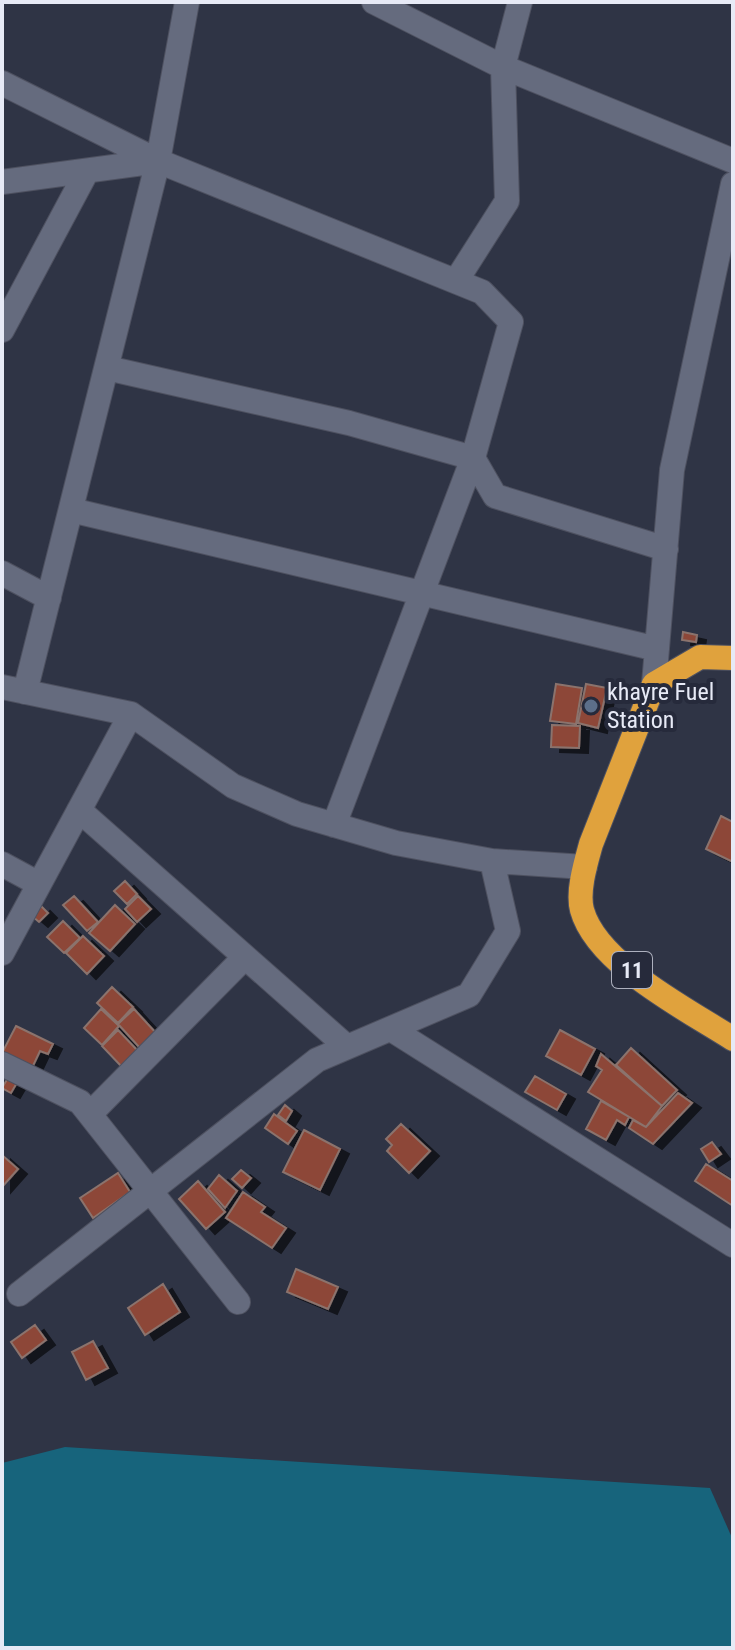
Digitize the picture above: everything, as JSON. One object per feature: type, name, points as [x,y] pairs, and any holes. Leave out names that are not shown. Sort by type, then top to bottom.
[{"type":"highway","points":[[654,684],[700,657],[733,658]]},
{"type":"highway","name":"11","points":[[654,684],[585,867],[581,908],[592,934],[651,986],[733,1039]]},
{"type":"street","points":[[187,2],[158,161],[107,368],[49,598],[14,690],[131,714],[233,786],[297,814],[396,843],[492,861],[585,867]]},
{"type":"street","points":[[374,2],[503,67],[733,161]]},
{"type":"street","points":[[456,281],[507,201],[503,67],[520,2]]},
{"type":"street","points":[[2,83],[158,161],[482,292],[511,322],[473,458],[334,825]]},
{"type":"street","points":[[2,182],[158,161]]},
{"type":"street","points":[[2,330],[87,171]]},
{"type":"street","points":[[654,684],[672,470],[733,184]]},
{"type":"street","points":[[107,368],[349,423],[473,458],[495,496],[666,549]]},
{"type":"street","points":[[71,510],[657,649]]},
{"type":"street","points":[[2,573],[49,598]]},
{"type":"street","points":[[2,953],[131,714]]},
{"type":"street","points":[[79,810],[347,1047]]},
{"type":"street","points":[[19,1294],[317,1060],[469,995],[508,931],[492,861]]},
{"type":"street","points":[[2,864],[39,884]]},
{"type":"street","points":[[90,1114],[245,957]]},
{"type":"street","points":[[391,1029],[733,1245]]},
{"type":"street","points":[[2,1064],[80,1102],[152,1189],[238,1302]]},
{"type":"water","points":[[65,1447],[710,1488],[733,1540],[733,1648],[2,1648],[2,1463]]},
{"type":"building","points":[[683,632],[697,635],[696,642],[682,640]]},
{"type":"building","points":[[556,684],[582,688],[576,724],[550,721]]},
{"type":"building","points":[[586,684],[607,688],[598,728],[578,723]]},
{"type":"building","points":[[552,725],[580,726],[579,748],[551,747]]},
{"type":"building","points":[[721,816],[733,822],[733,862],[706,849]]},
{"type":"building","points":[[125,881],[137,894],[127,904],[114,891]]},
{"type":"building","points":[[74,896],[98,922],[87,931],[63,905]]},
{"type":"building","points":[[138,896],[151,909],[137,922],[125,909]]},
{"type":"building","points":[[115,905],[135,924],[110,951],[89,933]]},
{"type":"building","points":[[41,906],[48,913],[39,922],[32,916]]},
{"type":"building","points":[[63,921],[80,938],[64,953],[47,937]]},
{"type":"building","points":[[83,936],[104,956],[87,974],[66,953]]},
{"type":"building","points":[[112,987],[133,1007],[118,1023],[97,1003]]},
{"type":"building","points":[[101,1009],[119,1026],[102,1045],[84,1028]]},
{"type":"building","points":[[134,1009],[156,1033],[140,1048],[118,1024]]},
{"type":"building","points":[[16,1026],[53,1044],[48,1054],[40,1051],[32,1068],[2,1053]]},
{"type":"building","points":[[118,1030],[138,1051],[122,1067],[102,1046]]},
{"type":"building","points":[[560,1030],[595,1049],[581,1075],[546,1056]]},
{"type":"building","points":[[631,1048],[677,1090],[662,1106],[616,1065]]},
{"type":"building","points":[[601,1054],[662,1106],[646,1127],[588,1092],[602,1070],[596,1066]]},
{"type":"building","points":[[9,1076],[18,1081],[11,1093],[2,1088]]},
{"type":"building","points":[[535,1076],[566,1094],[557,1110],[525,1092]]},
{"type":"building","points":[[678,1093],[692,1103],[653,1144],[629,1128],[633,1120],[646,1127]]},
{"type":"building","points":[[601,1101],[629,1117],[625,1125],[617,1120],[606,1140],[586,1129]]},
{"type":"building","points":[[285,1105],[292,1111],[286,1121],[278,1115]]},
{"type":"building","points":[[274,1114],[297,1131],[288,1144],[265,1128]]},
{"type":"building","points":[[401,1124],[430,1151],[409,1173],[387,1151],[392,1145],[386,1139]]},
{"type":"building","points":[[304,1130],[340,1149],[320,1190],[283,1172]]},
{"type":"building","points":[[712,1142],[721,1154],[709,1162],[701,1149]]},
{"type":"building","points":[[2,1155],[18,1169],[2,1187]]},
{"type":"building","points":[[706,1164],[733,1181],[733,1206],[695,1181]]},
{"type":"building","points":[[241,1170],[251,1178],[242,1188],[232,1179]]},
{"type":"building","points":[[118,1173],[130,1192],[93,1218],[80,1198]]},
{"type":"building","points":[[219,1175],[237,1191],[225,1208],[208,1189]]},
{"type":"building","points":[[198,1181],[225,1212],[206,1229],[179,1199]]},
{"type":"building","points":[[243,1192],[265,1207],[261,1212],[286,1228],[272,1248],[226,1218]]},
{"type":"building","points":[[296,1269],[338,1287],[328,1309],[287,1292]]},
{"type":"building","points":[[163,1284],[180,1312],[145,1335],[128,1308]]},
{"type":"building","points":[[35,1325],[46,1340],[22,1358],[11,1342]]},
{"type":"building","points":[[93,1341],[108,1368],[86,1380],[72,1352]]},
{"type":"place","name":"khayre Fuel Station","points":[[591,706]]}]
